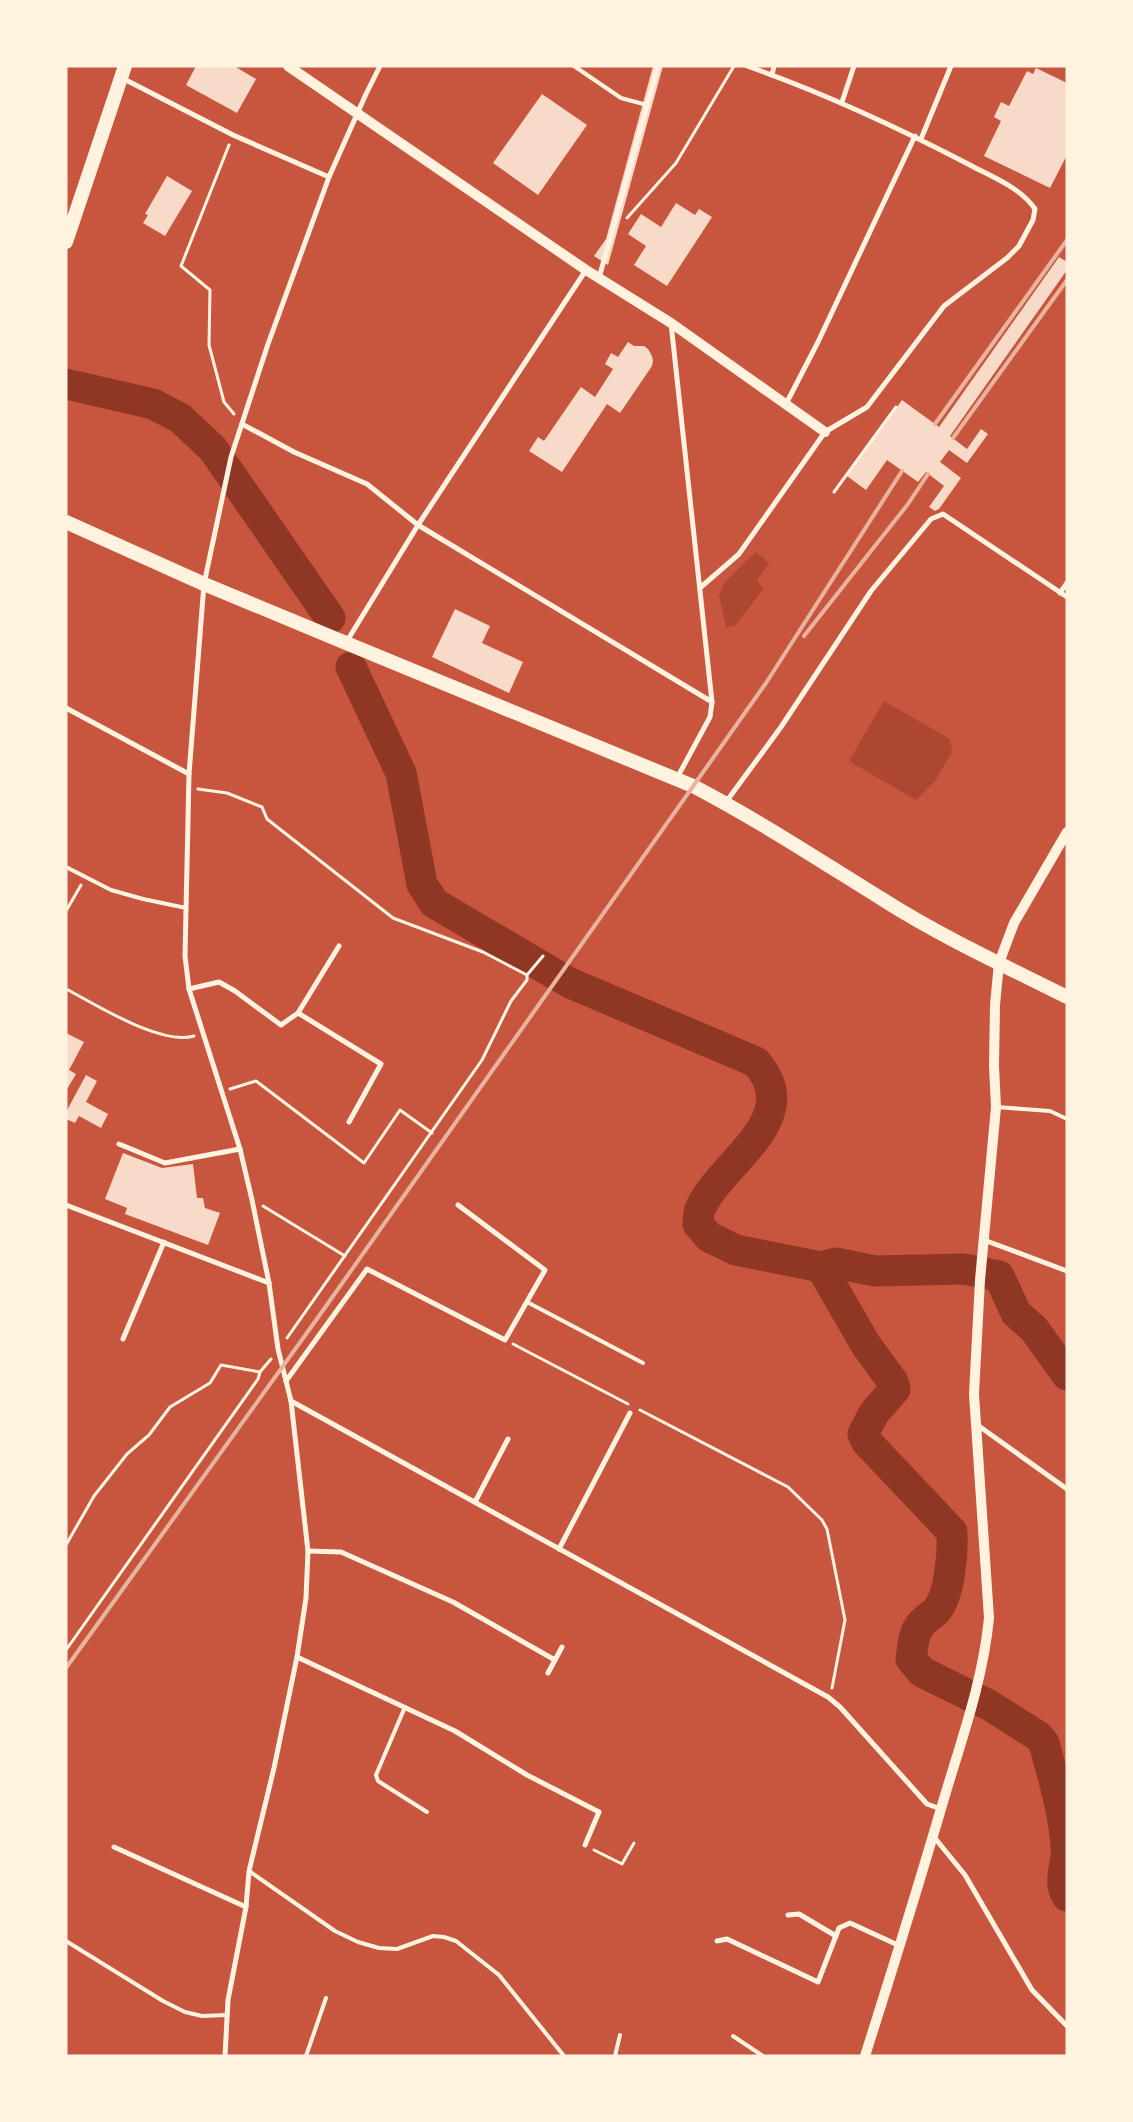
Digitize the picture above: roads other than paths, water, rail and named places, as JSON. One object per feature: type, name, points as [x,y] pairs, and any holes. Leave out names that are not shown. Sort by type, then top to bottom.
[{"type":"highway","points":[[66,242],[124,72]]},
{"type":"highway","points":[[66,522],[204,584],[346,644],[677,778],[726,803],[843,873],[882,900],[999,963],[1067,996]]},
{"type":"main road","points":[[288,66],[586,270],[671,323],[825,432]]},
{"type":"main road","points":[[865,2056],[934,1837],[986,1653],[989,1618],[974,1394],[980,1280],[996,1107],[994,1057],[995,1005],[999,963],[1014,923],[1067,832]]},
{"type":"street","points":[[224,2056],[228,2000],[246,1907],[249,1871],[274,1768],[297,1657],[306,1598],[308,1551],[291,1401],[278,1349],[269,1284],[252,1200],[240,1149],[189,990],[184,956],[189,774],[204,584],[232,457],[268,344],[329,177],[380,66]]},
{"type":"street","points":[[599,278],[658,66]]},
{"type":"street","points":[[701,587],[739,554],[825,432],[867,407],[944,306],[1007,258],[1019,246],[1033,220],[1035,210],[1030,202],[1018,191],[918,138],[842,102],[747,66]]},
{"type":"street","points":[[772,75],[774,66]]},
{"type":"street","points":[[842,102],[854,66]]},
{"type":"street","points":[[786,404],[918,138],[951,66]]},
{"type":"street","points":[[124,72],[233,135],[329,177]]},
{"type":"street","points":[[346,644],[418,525],[586,270]]},
{"type":"street","points":[[671,323],[712,702],[710,717],[677,778]]},
{"type":"street","points":[[242,424],[294,452],[366,484],[418,525],[712,702]]},
{"type":"street","points":[[726,803],[781,727],[871,591],[931,519],[943,514],[1067,597]]},
{"type":"street","points":[[1060,592],[1067,583]]},
{"type":"street","points":[[66,708],[189,774]]},
{"type":"street","points":[[189,990],[219,982],[281,1025],[298,1013],[339,946]]},
{"type":"street","points":[[298,1013],[381,1064],[349,1122]]},
{"type":"street","points":[[119,1144],[165,1163],[240,1149]]},
{"type":"street","points":[[66,1205],[269,1284]]},
{"type":"street","points":[[286,1381],[367,1269],[505,1340],[545,1270],[458,1205]]},
{"type":"street","points":[[984,1239],[1067,1271]]},
{"type":"street","points":[[123,1339],[164,1242]]},
{"type":"street","points":[[291,1401],[828,1697],[840,1706],[927,1804],[941,1809]]},
{"type":"street","points":[[559,1549],[630,1413]]},
{"type":"street","points":[[976,1424],[1067,1489]]},
{"type":"street","points":[[474,1502],[508,1439]]},
{"type":"street","points":[[308,1551],[341,1552],[453,1602],[555,1660]]},
{"type":"street","points":[[548,1673],[562,1647]]},
{"type":"street","points":[[297,1657],[455,1731],[527,1775],[599,1812],[585,1845]]},
{"type":"street","points":[[934,1837],[965,1875],[1032,1990],[1067,2026]]},
{"type":"street","points":[[114,1847],[246,1907]]},
{"type":"street","points":[[788,1915],[799,1914],[836,1936]]},
{"type":"street","points":[[717,1941],[727,1939],[818,1982],[839,1928],[850,1923],[900,1947]]},
{"type":"lane","points":[[574,66],[621,98],[647,105]]},
{"type":"lane","points":[[66,867],[111,890],[143,900],[186,908]]},
{"type":"lane","points":[[996,1107],[1050,1111],[1067,1120]]},
{"type":"lane","points":[[528,1302],[643,1363]]},
{"type":"lane","points":[[405,1707],[376,1775],[378,1781],[427,1812]]},
{"type":"lane","points":[[249,1871],[335,1931],[358,1942],[379,1948],[396,1949],[434,1936],[456,1941],[499,1975],[564,2056]]},
{"type":"lane","points":[[66,1941],[185,2012],[202,2016],[227,2015]]},
{"type":"lane","points":[[306,2056],[326,1998]]},
{"type":"lane","points":[[615,2056],[620,2035]]},
{"type":"lane","points":[[733,2036],[763,2056]]},
{"type":"waterway","points":[[66,384],[153,404],[180,418],[213,449],[330,618]]},
{"type":"waterway","points":[[351,667],[401,773],[422,884],[434,903],[570,983],[756,1062],[769,1083],[771,1103],[766,1121],[755,1139],[711,1191],[700,1209],[698,1224],[709,1237],[736,1250],[821,1267],[836,1263],[875,1271],[964,1269],[999,1276],[1016,1313],[1034,1329],[1067,1375]]},
{"type":"waterway","points":[[821,1267],[866,1345],[893,1382],[895,1389],[874,1413],[863,1434],[866,1441],[952,1532],[951,1561],[945,1594],[937,1610],[919,1627],[914,1640],[911,1659],[922,1672],[989,1705],[1038,1736],[1044,1743],[1063,1820],[1066,1853],[1063,1885],[1067,1896]]},
{"type":"railway","points":[[935,424],[1067,240]]},
{"type":"railway","points":[[953,438],[1067,280]]},
{"type":"railway","points":[[66,1668],[319,1316],[766,683],[902,471]]},
{"type":"railway","points":[[804,636],[908,504],[928,474]]}]
